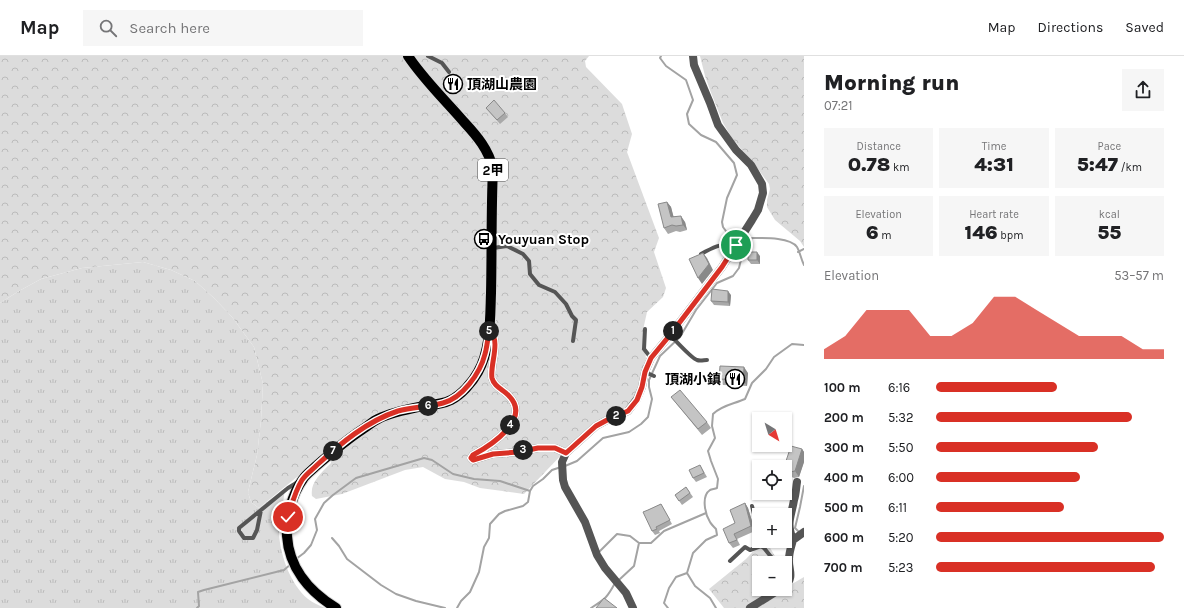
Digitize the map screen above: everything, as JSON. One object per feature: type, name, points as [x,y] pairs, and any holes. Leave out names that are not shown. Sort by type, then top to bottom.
[{"type":"main road","name":"2甲","points":[[336,608],[323,600],[307,585],[299,574],[289,551],[287,531],[288,517],[292,501],[303,478],[331,453],[377,419],[398,411],[442,403],[457,396],[471,382],[478,372],[485,355],[489,330],[493,248],[493,169],[491,162],[487,152],[474,134],[427,81],[408,56]]},
{"type":"street","points":[[632,608],[626,593],[605,568],[597,555],[585,522],[565,487],[562,466],[566,453],[596,426],[628,411],[637,400],[642,387],[645,372],[651,358],[671,336],[722,267],[758,210],[763,193],[762,184],[751,165],[736,150],[718,125],[694,65],[693,56]]},
{"type":"street","points":[[489,330],[495,339],[492,379],[495,385],[514,402],[516,410],[514,419],[506,431],[471,458],[473,460],[493,454],[518,452],[538,448],[555,448],[566,453]]},
{"type":"street","points":[[790,556],[799,536],[789,530],[798,482]]},
{"type":"street","points":[[750,608],[769,596]]},
{"type":"lane","points":[[428,56],[442,62],[449,72]]},
{"type":"lane","points":[[701,254],[720,244],[731,247],[736,245]]},
{"type":"lane","points":[[493,248],[507,246],[523,254],[529,261],[530,274],[539,285],[555,292],[566,304],[572,316],[576,320],[573,341]]},
{"type":"lane","points":[[645,329],[644,349],[651,358]]},
{"type":"lane","points":[[671,336],[692,358],[696,360],[707,360]]},
{"type":"lane","points":[[645,372],[654,376]]},
{"type":"lane","points":[[261,510],[257,530],[253,538],[244,538],[239,531],[239,528],[261,510],[288,488],[303,478]]},
{"type":"lane","points":[[730,562],[745,547],[750,550],[756,548]]},
{"type":"lane","points":[[764,548],[770,556]]},
{"type":"green space","points":[[0,56],[589,56],[585,61],[586,67],[622,104],[632,134],[627,152],[659,238],[654,252],[666,288],[663,297],[647,312],[643,330],[646,359],[639,385],[633,398],[628,407],[607,416],[568,448],[524,494],[480,488],[464,482],[445,479],[423,467],[405,470],[342,494],[316,499],[312,496],[314,483],[319,475],[331,463],[330,459],[314,463],[259,508],[252,503],[248,492],[257,455],[263,384],[254,347],[232,317],[195,281],[171,270],[143,262],[82,268],[41,279],[0,303]]},
{"type":"green space","points":[[700,56],[804,56],[804,247],[800,241],[775,220],[767,207],[770,189],[769,184],[732,138],[723,123],[705,76]]},
{"type":"green space","points":[[143,262],[171,270],[195,281],[232,317],[254,347],[263,384],[257,455],[248,492],[252,503],[259,508],[285,488],[279,521],[279,531],[285,563],[301,592],[314,603],[325,608],[0,608],[0,303],[41,279],[82,268]]},
{"type":"green space","points":[[756,548],[770,548],[775,556],[752,556],[752,596],[792,596],[792,584],[804,577],[804,608],[724,608],[709,589],[746,559]]},
{"type":"building","points":[[494,100],[505,113],[497,120],[486,108]]},
{"type":"building","points":[[667,202],[671,217],[681,216],[683,225],[672,225],[664,228],[658,204]]},
{"type":"building","points":[[748,252],[757,252],[757,260],[748,260]]},
{"type":"building","points":[[703,253],[709,264],[698,278],[689,259]]},
{"type":"building","points":[[712,289],[728,291],[728,302],[711,301]]},
{"type":"building","points":[[720,366],[744,367],[743,380],[719,379]]},
{"type":"building","points":[[680,390],[707,422],[698,429],[671,397]]},
{"type":"building","points":[[792,446],[802,449],[795,471],[792,472],[792,460],[786,460],[789,452],[792,452]]},
{"type":"building","points":[[700,465],[704,473],[693,478],[689,470]]},
{"type":"building","points":[[686,487],[690,493],[679,501],[675,495]]},
{"type":"building","points":[[745,503],[751,526],[734,534],[737,540],[729,543],[723,529],[735,523],[730,510]]},
{"type":"building","points":[[661,504],[670,520],[656,527],[657,529],[652,531],[643,512]]},
{"type":"building","points":[[604,598],[617,608],[596,608]]},
{"type":"waterway","points":[[661,56],[660,58],[666,66],[686,80],[693,100],[687,114],[689,124],[701,135],[716,142],[734,163],[737,175],[727,198],[722,222],[723,227],[735,241]]},
{"type":"waterway","points":[[744,247],[752,238],[789,241],[797,247],[804,265]]},
{"type":"waterway","points":[[565,466],[577,461],[603,438],[629,432],[648,417],[652,399],[649,380],[660,356],[680,337],[696,310],[717,283],[733,276],[739,268],[744,247],[739,244]]},
{"type":"waterway","points":[[798,252],[804,249]]},
{"type":"waterway","points":[[716,608],[710,598],[695,586],[687,573],[693,553],[706,540],[717,535],[716,529],[708,519],[705,510],[707,493],[710,490],[717,488],[718,479],[708,451],[715,438],[712,426],[713,414],[724,407],[745,399],[752,383],[766,369],[774,357],[792,344],[804,345]]},
{"type":"waterway","points":[[296,559],[311,545],[317,530],[315,519],[324,503],[333,495],[356,478],[424,458],[432,460],[453,474],[474,479],[500,481],[530,491]]},
{"type":"waterway","points":[[457,608],[461,601],[470,592],[479,572],[484,547],[489,538],[490,524],[499,514],[523,506],[528,502],[530,491],[533,486],[552,470],[561,467]]},
{"type":"waterway","points":[[799,532],[795,528],[804,486]]},
{"type":"waterway","points":[[600,551],[617,534],[630,536],[639,543],[651,543],[664,531],[706,513]]},
{"type":"waterway","points":[[332,538],[347,559],[381,585],[396,594],[416,601],[445,608]]},
{"type":"waterway","points":[[620,579],[634,566],[639,543]]},
{"type":"waterway","points":[[197,608],[199,606],[198,592],[284,570],[291,564]]},
{"type":"waterway","points":[[668,608],[664,603],[669,588],[676,577],[687,573]]},
{"type":"waterway","points":[[591,608],[605,598],[615,583]]},
{"type":"place","name":"頂湖山農園","points":[[453,84]]},
{"type":"place","name":"Youyuan Stop","points":[[484,239]]},
{"type":"place","name":"頂湖小鎮","points":[[735,379]]},
{"type":"route","points":[[288,517],[292,501],[303,478],[331,453],[356,434],[377,419],[398,411],[442,403],[457,396],[471,382],[478,372],[485,355],[489,330],[495,339],[492,379],[495,385],[514,402],[516,410],[514,419],[506,431],[471,458],[473,460],[493,454],[518,452],[538,448],[555,448],[566,453],[596,426],[628,411],[637,400],[642,387],[645,372],[651,358],[722,267],[736,245]]}]
